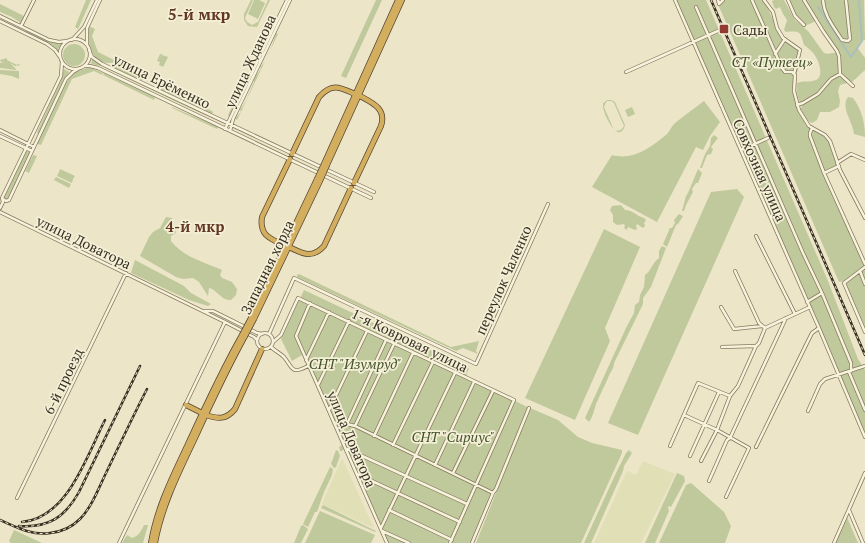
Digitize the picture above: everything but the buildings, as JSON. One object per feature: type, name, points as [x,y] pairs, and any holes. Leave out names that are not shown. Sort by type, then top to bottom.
[{"type":"highway","name":"Западная хорда","points":[[151,543],[162,502],[231,355],[244,336],[319,180],[398,0]]},
{"type":"highway","name":"Западная хорда","points":[[356,95],[402,0]]},
{"type":"highway","points":[[292,154],[319,97],[323,92],[333,87],[340,88],[374,103],[379,108],[383,118],[381,126],[354,183]]},
{"type":"highway","points":[[290,159],[261,222],[263,231],[266,235],[287,246],[306,254],[312,254],[319,251],[324,246],[351,188]]},
{"type":"highway","points":[[186,405],[204,414],[220,419],[231,414],[235,409],[262,349]]},
{"type":"highway","name":"Западная хорда","points":[[155,543],[165,503],[204,414]]},
{"type":"street","points":[[22,31],[34,0]]},
{"type":"street","points":[[0,16],[54,42],[67,42],[72,40],[84,27],[96,0]]},
{"type":"street","points":[[8,201],[66,79],[73,72],[84,66],[89,60],[87,28],[100,0]]},
{"type":"street","name":"улица Жданова","points":[[225,129],[288,0]]},
{"type":"street","name":"улица Жданова","points":[[230,131],[231,125],[288,0]]},
{"type":"street","name":"Совхозная улица","points":[[675,0],[810,307],[865,437]]},
{"type":"street","points":[[718,0],[719,4],[723,0]]},
{"type":"street","points":[[752,0],[775,54],[785,72],[792,72],[794,74]]},
{"type":"street","points":[[764,0],[773,12],[777,28],[785,39],[800,50],[794,74],[794,91],[800,114],[812,128],[825,135],[830,141],[837,162],[865,218]]},
{"type":"street","points":[[788,0],[795,16],[804,26]]},
{"type":"street","points":[[804,0],[837,51],[839,56],[840,74],[853,86]]},
{"type":"street","points":[[823,0],[824,8],[828,17],[842,40],[848,41],[850,39],[846,0]]},
{"type":"street","points":[[696,7],[803,253],[822,293],[851,363],[850,372],[865,410]]},
{"type":"street","points":[[0,21],[52,47],[62,62],[71,69],[78,69]]},
{"type":"street","points":[[626,72],[720,30]]},
{"type":"street","points":[[775,54],[785,39]]},
{"type":"street","points":[[72,40],[82,41],[87,45]]},
{"type":"street","points":[[60,58],[60,50],[67,42]]},
{"type":"street","name":"улица Ерёменко","points":[[89,50],[92,57],[99,62],[374,192]]},
{"type":"street","points":[[0,208],[3,202],[2,198],[61,76],[62,62]]},
{"type":"street","name":"улица Ерёменко","points":[[84,66],[98,68],[371,198]]},
{"type":"street","points":[[797,105],[818,94],[831,79],[840,74]]},
{"type":"street","points":[[215,124],[217,119]]},
{"type":"street","points":[[812,128],[810,136],[824,173],[865,266],[844,283],[865,332]]},
{"type":"street","points":[[0,130],[34,147]]},
{"type":"street","points":[[34,132],[36,135],[40,135]]},
{"type":"street","points":[[0,136],[32,151]]},
{"type":"street","points":[[13,142],[15,138]]},
{"type":"street","points":[[741,150],[768,138]]},
{"type":"street","points":[[837,162],[851,154],[865,160]]},
{"type":"street","points":[[824,173],[839,166]]},
{"type":"street","points":[[2,198],[8,201]]},
{"type":"street","points":[[3,202],[8,201]]},
{"type":"street","name":"переулок Чаленко","points":[[269,334],[294,278],[476,364],[548,204]]},
{"type":"street","name":"улица Доватора","points":[[0,212],[202,310],[257,340]]},
{"type":"street","points":[[756,236],[795,314]]},
{"type":"street","points":[[735,271],[759,323],[763,327]]},
{"type":"street","points":[[860,271],[865,284]]},
{"type":"street","name":"6-й проезд","points":[[17,498],[126,273]]},
{"type":"street","points":[[807,302],[822,293]]},
{"type":"street","name":"1-я Ковровая улица","points":[[273,342],[281,335],[298,298],[349,321],[492,391],[514,400],[476,484]]},
{"type":"street","name":"улица Доватора","points":[[310,303],[296,336],[387,543]]},
{"type":"street","points":[[721,307],[734,329],[763,327],[810,307]]},
{"type":"street","name":"улица Доватора","points":[[202,310],[213,311],[257,333],[262,334]]},
{"type":"street","points":[[306,361],[329,312]]},
{"type":"street","points":[[709,481],[727,440],[730,438],[786,318]]},
{"type":"street","points":[[318,385],[349,321]]},
{"type":"street","points":[[119,543],[225,322]]},
{"type":"street","points":[[701,461],[717,430],[730,396],[738,386],[758,343],[763,327]]},
{"type":"street","points":[[756,447],[812,333],[819,328]]},
{"type":"street","points":[[329,411],[367,331]]},
{"type":"street","points":[[262,334],[269,334],[272,336],[273,342],[271,347],[268,349],[262,349],[258,346],[257,340],[262,334]]},
{"type":"street","points":[[337,429],[347,424],[386,340]]},
{"type":"street","points":[[356,426],[394,344]]},
{"type":"street","points":[[722,347],[756,346]]},
{"type":"street","points":[[271,347],[284,357],[287,363],[294,370],[301,370],[308,366]]},
{"type":"street","points":[[374,436],[413,353]]},
{"type":"street","points":[[392,445],[433,362]]},
{"type":"street","points":[[808,412],[820,384],[825,380],[865,367]]},
{"type":"street","points":[[409,543],[381,529],[456,373]]},
{"type":"street","points":[[435,465],[474,382]]},
{"type":"street","points":[[670,446],[698,383],[730,396]]},
{"type":"street","points":[[453,473],[492,391]]},
{"type":"street","points":[[690,456],[719,392]]},
{"type":"street","points":[[472,543],[529,408]]},
{"type":"street","points":[[684,415],[717,430],[749,448],[726,497]]},
{"type":"street","points":[[347,424],[356,426],[392,445],[493,493]]},
{"type":"street","points":[[346,449],[467,504]]},
{"type":"street","points":[[834,543],[865,473]]},
{"type":"street","points":[[356,474],[460,522]]},
{"type":"street","points":[[389,510],[451,541],[476,484]]},
{"type":"street","points":[[849,510],[862,542]]},
{"type":"shaded area","points":[[342,458],[374,528],[322,504]]},
{"type":"shaded area","points":[[643,461],[675,474],[641,543],[594,543],[627,471],[636,475]]},
{"type":"green space","points":[[86,0],[91,0],[78,29],[75,27]]},
{"type":"green space","points":[[251,0],[253,0],[245,18],[247,22],[252,25],[258,22],[268,0],[270,0],[257,27],[248,26],[244,20],[244,14]]},
{"type":"green space","points":[[254,0],[259,0],[265,3],[258,19],[248,14]]},
{"type":"green space","points":[[376,0],[382,0],[346,78],[341,76]]},
{"type":"green space","points":[[676,0],[706,0],[828,281],[858,359],[865,370],[865,432],[838,373],[807,297]]},
{"type":"green space","name":"СТ «Путеец»","points":[[721,0],[763,0],[781,35],[799,47],[801,53],[795,83],[799,106],[803,119],[809,126],[827,137],[839,166],[824,173],[865,263],[865,328],[845,281],[839,282],[717,2]]},
{"type":"green space","points":[[784,0],[795,20],[808,31],[824,53],[837,53],[838,55],[838,53],[816,21],[805,26],[796,17],[787,0],[864,0],[865,40],[861,41],[857,47],[865,58],[865,70],[851,83],[839,73],[847,83],[840,85],[838,91],[840,101],[839,107],[830,112],[820,112],[817,120],[812,123],[808,121],[800,109],[802,107],[799,101],[797,83],[813,81],[819,78],[819,63],[816,56],[804,45],[799,33],[786,32],[784,30],[787,20],[780,7],[776,9],[774,7],[772,1]]},
{"type":"green space","points":[[0,4],[24,16],[21,23],[0,12]]},
{"type":"green space","points":[[89,26],[95,29],[92,36],[98,52],[116,61],[115,63],[104,63],[92,52],[88,36]]},
{"type":"green space","points":[[26,30],[48,41],[61,44],[58,51],[48,43],[28,34],[25,31]]},
{"type":"green space","points":[[276,33],[278,34],[270,51],[274,41]]},
{"type":"green space","points":[[70,44],[78,44],[85,51],[85,59],[78,66],[70,66],[63,59],[63,51]]},
{"type":"green space","points":[[160,54],[162,54],[160,58],[162,55],[168,57],[163,67],[159,65],[160,62],[157,61]]},
{"type":"green space","points":[[7,58],[7,60],[17,65],[21,65],[15,66],[10,63],[17,70],[0,68],[0,63],[5,62],[1,62],[0,60]]},
{"type":"green space","points":[[93,58],[218,120],[101,66],[92,64]]},
{"type":"green space","points":[[265,61],[248,96],[254,82],[253,80],[260,70],[260,67]]},
{"type":"green space","points":[[254,63],[244,84],[246,84],[245,86],[242,86]]},
{"type":"green space","points":[[115,65],[161,87],[145,80],[139,80],[114,68]]},
{"type":"green space","points":[[89,67],[103,73],[102,75],[94,71],[72,79],[41,145],[37,144],[66,83],[74,73]]},
{"type":"green space","points":[[64,69],[69,72],[64,79],[38,134],[37,132],[62,78]]},
{"type":"green space","points":[[0,70],[19,71],[19,79],[0,74]]},
{"type":"green space","points":[[104,73],[155,97],[154,100],[103,75]]},
{"type":"green space","points":[[242,86],[243,90],[240,91],[233,107],[235,107],[232,108],[230,117],[228,115]]},
{"type":"green space","points":[[162,87],[212,111],[213,113],[211,114],[161,90]]},
{"type":"green space","points":[[848,97],[853,98],[861,112],[864,122],[865,137],[854,134],[845,105]]},
{"type":"green space","points":[[246,100],[237,120],[235,119],[241,111],[239,110]]},
{"type":"green space","points":[[607,100],[611,100],[615,102],[625,125],[622,131],[617,131],[621,130],[624,126],[614,103],[611,101],[607,101],[604,107],[613,127],[605,114],[603,105]]},
{"type":"green space","points":[[704,101],[720,122],[710,136],[703,150],[696,147],[657,222],[592,187],[612,155],[627,156],[642,152],[649,148],[667,134],[677,121]]},
{"type":"green space","points":[[172,107],[218,127],[217,129]]},
{"type":"green space","points":[[632,107],[635,114],[628,117],[625,110]]},
{"type":"green space","points":[[714,135],[718,138],[711,147],[713,149],[711,154],[707,155],[702,168],[700,168],[705,154],[710,146],[711,138]]},
{"type":"green space","points":[[28,151],[30,153],[8,199],[4,198],[26,152]]},
{"type":"green space","points":[[33,155],[37,156],[29,173],[25,171]]},
{"type":"green space","points":[[60,169],[75,176],[72,183],[57,176]]},
{"type":"green space","points":[[698,169],[702,173],[698,183],[696,183],[692,189],[693,192],[684,211],[682,211],[686,196]]},
{"type":"green space","points":[[56,177],[71,184],[69,188],[54,180]]},
{"type":"green space","points":[[737,189],[744,197],[638,435],[608,423],[711,192]]},
{"type":"green space","points":[[621,205],[625,210],[644,218],[646,220],[644,223],[645,226],[643,228],[637,224],[637,229],[635,230],[628,227],[627,230],[624,228],[624,224],[617,225],[613,222],[613,215],[610,210],[612,206]]},
{"type":"green space","points":[[679,214],[683,216],[676,225],[667,247],[663,244],[670,228],[672,228],[675,223],[674,220]]},
{"type":"green space","points":[[166,217],[172,218],[176,233],[171,236],[171,241],[176,247],[194,258],[222,270],[220,275],[222,278],[232,282],[237,289],[236,295],[231,300],[225,299],[209,288],[208,296],[199,282],[193,278],[183,279],[176,277],[140,256],[149,237],[153,232],[160,228]]},
{"type":"green space","points":[[604,229],[640,247],[605,328],[610,341],[575,420],[525,398]]},
{"type":"green space","points":[[662,246],[666,248],[651,287],[643,298],[643,304],[614,363],[613,369],[589,422],[585,418],[634,313],[635,305],[639,302],[640,295],[644,287],[645,275],[659,258],[659,251]]},
{"type":"green space","points":[[122,258],[129,260],[127,269],[116,261]]},
{"type":"green space","points":[[135,260],[184,286],[191,293],[211,304],[208,306],[189,300],[131,273]]},
{"type":"green space","points":[[299,274],[451,347],[479,341],[476,351],[478,354],[463,348],[456,351],[297,277]]},
{"type":"green space","name":"СНТ \"Изумруд\"","points":[[304,290],[469,368],[466,376],[529,408],[474,543],[386,543],[344,449],[340,451],[339,447],[342,445],[302,355],[292,361],[281,339]]},
{"type":"green space","points":[[530,408],[558,420],[578,437],[592,443],[622,450],[622,453],[581,543],[476,543]]},
{"type":"green space","points":[[336,450],[340,456],[336,467],[334,468],[331,464]]},
{"type":"green space","points":[[629,450],[632,453],[624,466],[591,543],[584,543],[616,473]]},
{"type":"green space","points":[[330,467],[333,469],[332,475],[317,512],[315,512],[308,527],[303,524]]},
{"type":"green space","points":[[677,473],[684,476],[685,481],[671,507],[669,506],[668,508],[669,511],[655,543],[645,543]]},
{"type":"green space","points":[[691,483],[724,512],[731,526],[725,543],[659,543],[686,485]]},
{"type":"green space","points":[[323,505],[376,531],[375,532],[321,508]]},
{"type":"green space","points":[[320,511],[375,535],[371,543],[305,543]]},
{"type":"green space","points":[[846,515],[858,543],[834,543]]},
{"type":"green space","points":[[144,525],[148,525],[143,543],[122,543],[127,535],[132,538],[138,535]]},
{"type":"green space","points":[[303,525],[308,529],[301,543],[294,543],[301,526]]},
{"type":"green space","points":[[14,530],[42,543],[11,543],[9,541]]},
{"type":"waterway","points":[[818,7],[851,57],[862,41],[859,0]]},
{"type":"railway","points":[[711,0],[865,355]]},
{"type":"railway","points":[[19,526],[47,523],[62,514],[74,501],[140,366]]},
{"type":"railway","points":[[0,520],[30,532],[43,534],[62,530],[77,522],[92,503],[147,389]]},
{"type":"railway","points":[[22,522],[38,518],[52,509],[64,497],[83,467],[105,420]]},
{"type":"place","name":"Сады","points":[[724,29]]},
{"type":"district","name":"5-й мкр","points":[[199,14]]},
{"type":"district","name":"4-й мкр","points":[[195,226]]},
{"type":"park label","name":"СНТ \"Сириус\"","points":[[453,436]]}]
